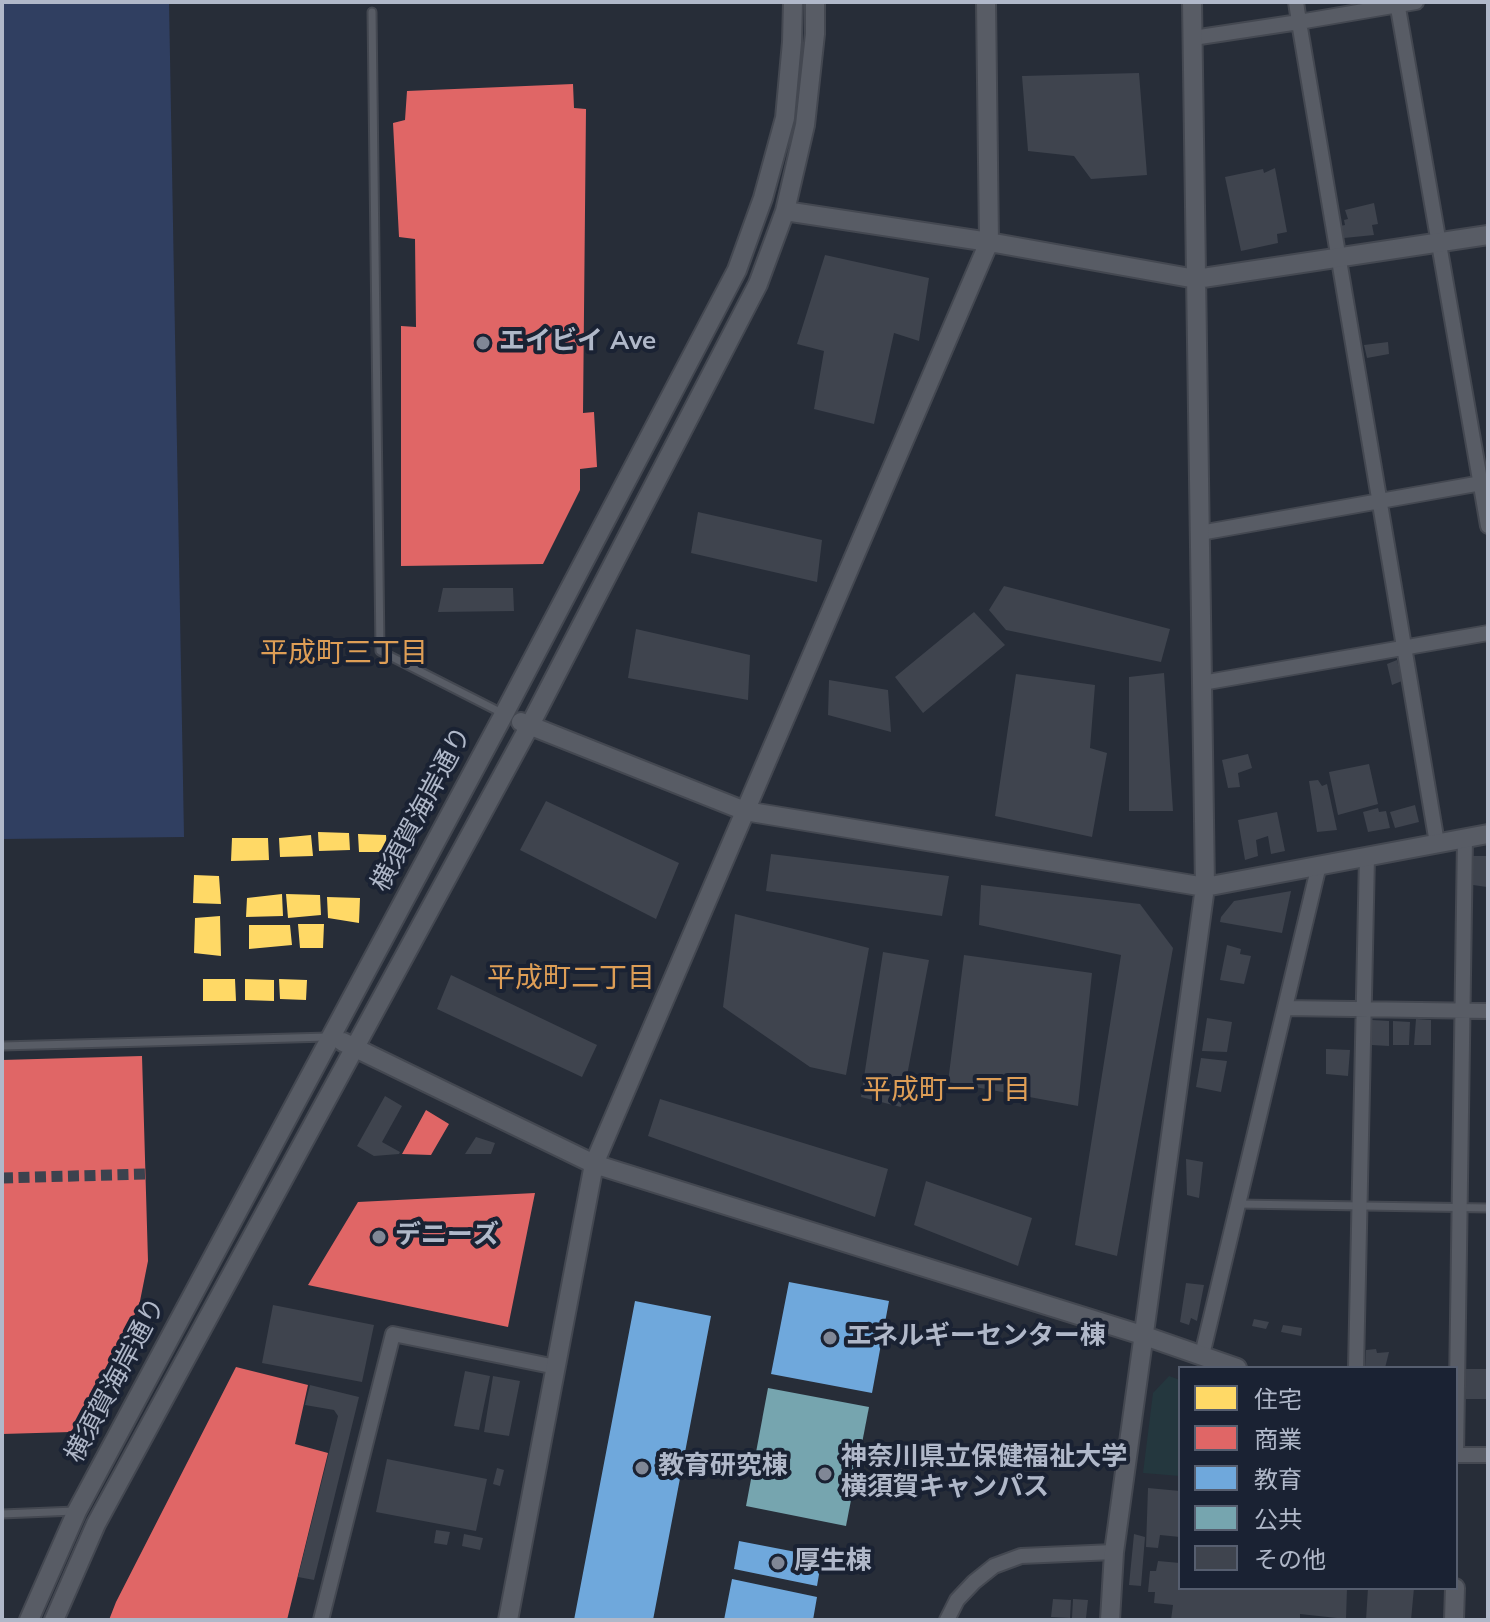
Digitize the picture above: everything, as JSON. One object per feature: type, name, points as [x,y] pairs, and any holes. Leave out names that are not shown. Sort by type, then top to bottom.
[{"type":"street","name":"横須賀海岸通り","points":[[29,1620],[77,1511],[504,714],[737,270],[763,198],[785,118],[793,2]]},
{"type":"street","points":[[54,1620],[96,1524],[530,725],[758,284],[785,211],[805,125],[815,34],[815,2]]},
{"type":"street","points":[[508,1620],[594,1164],[989,242],[986,2]]},
{"type":"street","points":[[1110,1620],[1114,1552],[1142,1335],[1205,887],[1192,2]]},
{"type":"street","points":[[1296,2],[1437,843]]},
{"type":"street","points":[[1193,38],[1416,2]]},
{"type":"street","points":[[1397,4],[1438,243],[1484,482],[1488,526]]},
{"type":"street","points":[[785,211],[989,242],[1196,279],[1488,235]]},
{"type":"street","points":[[1200,533],[1484,482]]},
{"type":"street","points":[[1202,683],[1488,633]]},
{"type":"street","points":[[504,714],[745,811],[1205,887],[1488,834]]},
{"type":"street","points":[[1457,1366],[1465,838]]},
{"type":"street","points":[[1356,1366],[1367,856]]},
{"type":"street","points":[[1202,1355],[1319,865]]},
{"type":"street","points":[[1285,1008],[1488,1011]]},
{"type":"street","points":[[329,1037],[354,1046],[594,1164],[1142,1335],[1232,1366]]},
{"type":"street","points":[[321,1620],[393,1334],[556,1367]]},
{"type":"street","points":[[1458,1455],[1488,1455]]},
{"type":"street","points":[[947,1620],[957,1600],[994,1566],[1021,1556],[1114,1552]]},
{"type":"street","points":[[1454,1620],[1455,1590]]},
{"type":"lane","points":[[372,12],[380,651],[504,714]]},
{"type":"lane","points":[[2,1046],[329,1037]]},
{"type":"lane","points":[[1238,1204],[1488,1208]]},
{"type":"lane","points":[[2,1514],[77,1511]]},
{"type":"shaded area","points":[[1169,1376],[1178,1379],[1178,1476],[1143,1473],[1153,1393]]},
{"type":"water","points":[[2,2],[169,2],[184,837],[2,839]]},
{"type":"building: 住宅","points":[[318,832],[349,833],[350,850],[319,851]]},
{"type":"building: 住宅","points":[[358,834],[386,835],[387,852],[359,852]]},
{"type":"building: 住宅","points":[[311,835],[313,856],[280,857],[279,838]]},
{"type":"building: 住宅","points":[[232,838],[268,838],[269,860],[231,861]]},
{"type":"building: 住宅","points":[[194,875],[219,876],[221,904],[193,903]]},
{"type":"building: 住宅","points":[[282,894],[283,916],[246,917],[247,898]]},
{"type":"building: 住宅","points":[[286,894],[320,895],[321,915],[288,918]]},
{"type":"building: 住宅","points":[[327,897],[360,898],[359,923],[328,918]]},
{"type":"building: 住宅","points":[[220,916],[221,956],[194,953],[195,918]]},
{"type":"building: 住宅","points":[[298,924],[324,924],[323,948],[300,948]]},
{"type":"building: 住宅","points":[[249,925],[290,925],[292,945],[249,949]]},
{"type":"building: 住宅","points":[[203,979],[235,979],[236,1001],[203,1001]]},
{"type":"building: 住宅","points":[[245,979],[274,980],[274,1001],[245,1000]]},
{"type":"building: 住宅","points":[[279,979],[307,980],[306,1000],[280,999]]},
{"type":"building: 商業","points":[[573,84],[574,108],[586,109],[583,413],[594,412],[597,467],[580,469],[580,490],[543,564],[401,566],[401,326],[416,327],[415,239],[399,237],[393,123],[405,120],[407,91]]},
{"type":"building: 商業","points":[[142,1056],[148,1261],[140,1301],[71,1432],[2,1434],[2,1060]]},
{"type":"building: 商業","points":[[426,1110],[449,1124],[431,1155],[402,1154]]},
{"type":"building: 商業","points":[[535,1193],[508,1327],[308,1285],[358,1202]]},
{"type":"building: 商業","points":[[236,1367],[308,1385],[295,1444],[328,1453],[287,1620],[109,1620],[116,1602]]},
{"type":"building: 教育","name":"エネルギーセンター棟","points":[[789,1282],[889,1301],[872,1393],[771,1374]]},
{"type":"building: 教育","name":"教育研究棟","points":[[635,1301],[711,1316],[653,1620],[574,1620]]},
{"type":"building: 教育","name":"厚生棟","points":[[739,1541],[822,1557],[817,1586],[734,1569]]},
{"type":"building: 教育","points":[[732,1579],[817,1597],[813,1620],[724,1620]]},
{"type":"building: 公共","points":[[768,1388],[869,1407],[846,1526],[746,1506]]},
{"type":"building: その他","points":[[1139,73],[1147,175],[1091,179],[1074,156],[1028,151],[1022,76]]},
{"type":"building: その他","points":[[1275,168],[1287,232],[1277,234],[1278,243],[1241,251],[1225,177],[1263,169],[1264,173]]},
{"type":"building: その他","points":[[1374,203],[1378,224],[1372,225],[1374,235],[1344,238],[1340,226],[1345,225],[1344,220],[1348,219],[1345,210]]},
{"type":"building: その他","points":[[825,255],[929,278],[919,341],[894,333],[874,424],[814,409],[824,351],[797,344]]},
{"type":"building: その他","points":[[1388,342],[1389,354],[1367,358],[1364,345]]},
{"type":"building: その他","points":[[698,512],[822,540],[817,582],[691,553]]},
{"type":"building: その他","points":[[1004,586],[1170,629],[1161,662],[1006,630],[989,610]]},
{"type":"building: その他","points":[[443,588],[513,588],[514,611],[438,612]]},
{"type":"building: その他","points":[[974,612],[1005,645],[923,713],[895,677]]},
{"type":"building: その他","points":[[636,629],[750,655],[748,700],[628,678]]},
{"type":"building: その他","points":[[1397,660],[1402,681],[1392,685],[1387,664]]},
{"type":"building: その他","points":[[1164,673],[1173,811],[1129,811],[1129,677]]},
{"type":"building: その他","points":[[1016,674],[1095,685],[1090,748],[1107,753],[1092,837],[995,816]]},
{"type":"building: その他","points":[[829,680],[888,690],[891,732],[828,715]]},
{"type":"building: その他","points":[[1248,754],[1252,768],[1238,773],[1240,787],[1228,788],[1222,760]]},
{"type":"building: その他","points":[[1369,764],[1378,804],[1338,815],[1329,772]]},
{"type":"building: その他","points":[[1318,780],[1322,786],[1327,784],[1337,830],[1317,832],[1309,781]]},
{"type":"building: その他","points":[[546,801],[679,863],[656,919],[520,850]]},
{"type":"building: その他","points":[[1415,805],[1419,822],[1395,828],[1390,812]]},
{"type":"building: その他","points":[[1378,808],[1379,812],[1386,811],[1390,828],[1368,832],[1363,812]]},
{"type":"building: その他","points":[[1277,812],[1285,851],[1271,854],[1268,836],[1256,840],[1258,856],[1245,860],[1238,820]]},
{"type":"building: その他","points":[[771,854],[949,876],[942,916],[766,891]]},
{"type":"building: その他","points":[[1473,856],[1487,856],[1487,887],[1473,885]]},
{"type":"building: その他","points":[[981,885],[1140,904],[1173,948],[1117,1256],[1075,1245],[1121,955],[979,925]]},
{"type":"building: その他","points":[[1291,891],[1282,933],[1220,922],[1234,901]]},
{"type":"building: その他","points":[[735,914],[869,948],[846,1075],[810,1067],[723,1007]]},
{"type":"building: その他","points":[[1227,945],[1241,949],[1240,954],[1251,956],[1244,984],[1220,980]]},
{"type":"building: その他","points":[[883,952],[929,960],[901,1107],[861,1097]]},
{"type":"building: その他","points":[[964,955],[1092,973],[1078,1106],[948,1082]]},
{"type":"building: その他","points":[[451,975],[597,1045],[582,1077],[437,1009]]},
{"type":"building: その他","points":[[1207,1018],[1232,1022],[1227,1052],[1202,1051]]},
{"type":"building: その他","points":[[1416,1019],[1431,1020],[1431,1045],[1414,1045]]},
{"type":"building: その他","points":[[1372,1020],[1389,1021],[1389,1046],[1372,1045]]},
{"type":"building: その他","points":[[1393,1021],[1410,1022],[1409,1045],[1393,1045]]},
{"type":"building: その他","points":[[1326,1049],[1350,1050],[1348,1076],[1326,1074]]},
{"type":"building: その他","points":[[1201,1058],[1227,1061],[1221,1092],[1196,1087]]},
{"type":"building: その他","points":[[385,1096],[402,1106],[382,1142],[400,1152],[374,1156],[357,1146]]},
{"type":"building: その他","points":[[660,1099],[888,1169],[875,1217],[648,1136]]},
{"type":"building: その他","points":[[476,1137],[495,1143],[491,1154],[465,1154]]},
{"type":"building: その他","points":[[1186,1159],[1203,1162],[1199,1198],[1187,1195]]},
{"type":"building: その他","points":[[926,1181],[1032,1218],[1018,1266],[914,1225]]},
{"type":"building: その他","points":[[1186,1283],[1204,1285],[1197,1321],[1191,1318],[1189,1325],[1180,1322]]},
{"type":"building: その他","points":[[273,1305],[374,1325],[362,1382],[262,1363]]},
{"type":"building: その他","points":[[1254,1319],[1269,1322],[1266,1329],[1252,1326]]},
{"type":"building: その他","points":[[1283,1325],[1302,1328],[1301,1336],[1281,1332]]},
{"type":"building: その他","points":[[1366,1350],[1389,1352],[1386,1366],[1365,1366]]},
{"type":"building: その他","points":[[1466,1369],[1488,1369],[1487,1399],[1466,1399]]},
{"type":"building: その他","points":[[465,1371],[490,1376],[479,1430],[454,1426]]},
{"type":"building: その他","points":[[493,1376],[520,1381],[509,1436],[484,1432]]},
{"type":"building: その他","points":[[310,1385],[359,1397],[314,1580],[298,1577],[338,1416],[334,1410],[305,1405]]},
{"type":"building: その他","points":[[387,1459],[487,1479],[476,1531],[376,1512]]},
{"type":"building: その他","points":[[497,1468],[504,1470],[500,1486],[493,1484]]},
{"type":"building: その他","points":[[1148,1488],[1178,1491],[1178,1537],[1160,1535],[1158,1548],[1146,1547]]},
{"type":"building: その他","points":[[436,1530],[450,1532],[447,1545],[434,1543]]},
{"type":"building: その他","points":[[464,1534],[483,1538],[480,1550],[462,1546]]},
{"type":"building: その他","points":[[1134,1534],[1145,1537],[1141,1586],[1129,1585]]},
{"type":"building: その他","points":[[1158,1561],[1178,1563],[1178,1590],[1347,1590],[1346,1619],[1300,1614],[1300,1620],[1171,1620],[1173,1605],[1154,1603],[1155,1592],[1148,1592],[1150,1571],[1156,1571]]},
{"type":"building: その他","points":[[1368,1590],[1414,1590],[1411,1620],[1366,1620]]},
{"type":"building: その他","points":[[1053,1599],[1071,1600],[1070,1618],[1051,1617]]},
{"type":"building: その他","points":[[1073,1599],[1088,1600],[1086,1618],[1072,1618]]},
{"type":"tunnel","points":[[2,1178],[145,1174]]},
{"type":"place","name":"エイビイ Ave","points":[[483,343]]},
{"type":"place","name":"デニーズ","points":[[379,1237]]},
{"type":"place","name":"エネルギーセンター棟","points":[[830,1338]]},
{"type":"place","name":"教育研究棟","points":[[642,1468]]},
{"type":"place","name":"神奈川県立保健福祉大学 横須賀キャンパス","points":[[825,1474]]},
{"type":"place","name":"厚生棟","points":[[778,1563]]},
{"type":"district","name":"平成町三丁目","points":[[344,655]]},
{"type":"district","name":"平成町二丁目","points":[[571,980]]},
{"type":"district","name":"平成町一丁目","points":[[947,1092]]}]
